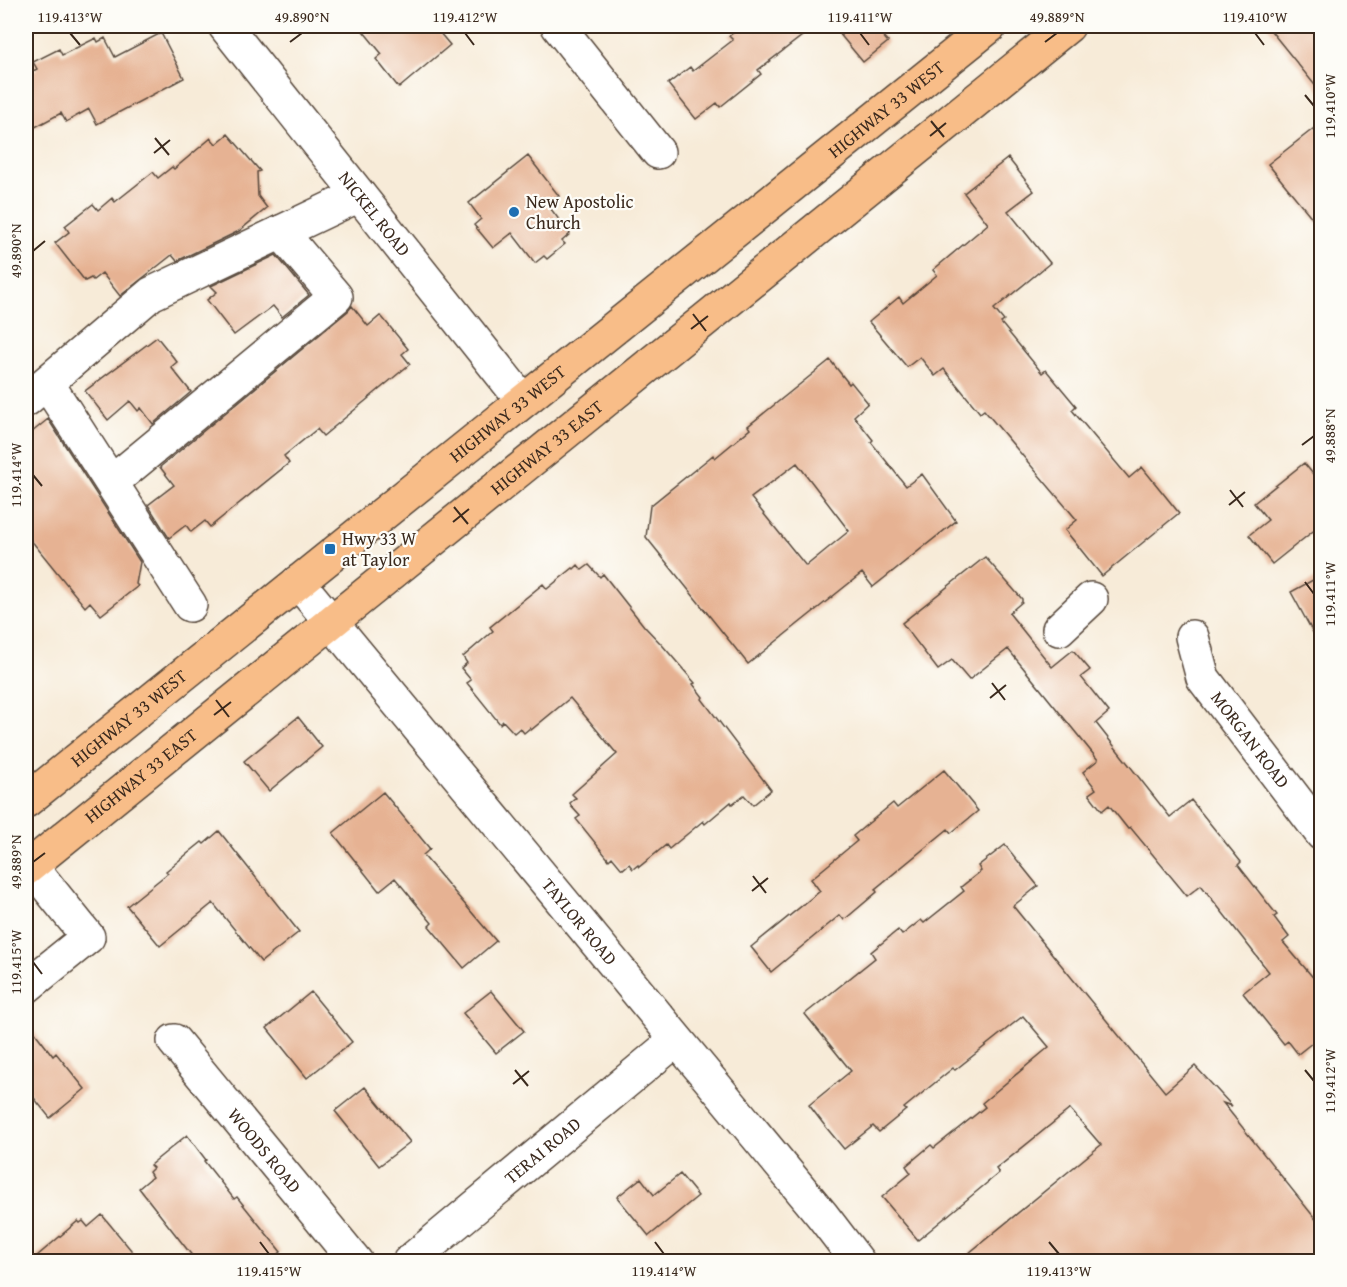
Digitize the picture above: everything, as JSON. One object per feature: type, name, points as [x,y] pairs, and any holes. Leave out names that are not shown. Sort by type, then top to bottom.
[{"type":"main road","name":"HIGHWAY 33 WEST","points":[[26,801],[990,26]]},
{"type":"main road","name":"HIGHWAY 33 EAST","points":[[27,865],[1068,26]]},
{"type":"street","name":"NICKEL ROAD","points":[[225,26],[523,401]]},
{"type":"street","points":[[558,26],[658,152]]},
{"type":"street","points":[[190,605],[112,482],[36,392],[152,294],[359,195]]},
{"type":"street","points":[[112,482],[336,297],[281,232]]},
{"type":"street","name":"TAYLOR ROAD","points":[[298,582],[858,1262]]},
{"type":"street","points":[[1059,630],[1091,599]]},
{"type":"street","name":"MORGAN ROAD","points":[[1192,637],[1203,678],[1322,834]]},
{"type":"street","points":[[26,987],[88,937],[27,865]]},
{"type":"street","name":"TERAI ROAD","points":[[409,1262],[676,1040]]},
{"type":"street","name":"WOODS ROAD","points":[[174,1041],[356,1262]]},
{"type":"building","points":[[359,26],[434,26],[450,45],[399,88],[376,59],[382,54]]},
{"type":"building","points":[[742,26],[815,26],[758,70],[761,74],[720,107],[717,103],[696,119],[668,84],[690,67],[693,71],[733,40],[729,36]]},
{"type":"building","points":[[833,26],[874,26],[888,42],[863,62]]},
{"type":"building","points":[[1267,26],[1322,26],[1322,94]]},
{"type":"building","points":[[161,33],[184,78],[97,124],[89,109],[66,122],[61,113],[26,132],[26,75],[37,69],[33,62],[59,49],[62,55],[96,38],[98,42],[105,38],[115,57]]},
{"type":"building","points":[[1322,122],[1322,230],[1268,164]]},
{"type":"building","points":[[228,134],[260,171],[257,172],[258,196],[267,208],[239,231],[177,261],[172,255],[120,296],[102,273],[93,280],[91,278],[85,281],[55,243],[69,232],[65,226],[93,204],[98,210],[112,198],[115,202],[153,172],[158,178],[172,167],[174,169],[211,138],[216,144]]},
{"type":"building","name":"New Apostolic Church","points":[[528,156],[559,196],[547,204],[570,234],[562,241],[565,244],[547,259],[544,256],[535,263],[512,233],[493,248],[474,225],[481,219],[469,203]]},
{"type":"building","points":[[1008,158],[1034,191],[1008,211],[1050,263],[994,309],[1004,321],[1001,323],[1042,373],[1046,370],[1076,406],[1072,410],[1129,478],[1142,467],[1179,513],[1102,576],[1065,530],[1077,520],[984,410],[980,413],[944,369],[935,376],[920,357],[907,367],[869,322],[899,297],[903,303],[937,275],[933,270],[988,224],[964,193]]},
{"type":"building","points":[[276,255],[309,295],[282,317],[273,306],[234,335],[207,300],[217,292],[211,286]]},
{"type":"building","points":[[352,306],[368,326],[380,316],[382,317],[408,349],[402,354],[410,364],[323,436],[317,429],[284,456],[289,463],[210,527],[205,521],[191,532],[186,525],[169,538],[148,505],[174,485],[160,467]]},
{"type":"building","points":[[157,337],[177,362],[171,367],[191,392],[153,424],[141,408],[138,411],[130,401],[108,420],[85,391]]},
{"type":"building","points":[[830,360],[868,403],[854,416],[873,440],[871,442],[906,486],[922,474],[956,521],[873,587],[862,573],[748,664],[646,537],[650,506],[713,455],[715,458],[750,429],[748,426]],"holes":[[[797,463],[849,531],[806,566],[751,498]]]},
{"type":"building","points":[[48,419],[140,562],[136,584],[138,586],[101,615],[90,602],[85,607],[26,534],[26,437]]},
{"type":"building","points":[[1304,463],[1322,485],[1322,524],[1272,564],[1249,535],[1268,520],[1254,503]]},
{"type":"building","points":[[985,557],[1022,599],[1022,602],[1009,613],[1052,667],[1073,650],[1090,670],[1081,677],[1109,712],[1096,723],[1170,817],[1191,800],[1241,862],[1238,865],[1277,915],[1274,917],[1289,937],[1283,942],[1322,988],[1322,1035],[1298,1054],[1288,1041],[1284,1044],[1243,993],[1269,972],[1201,885],[1187,896],[1109,805],[1102,811],[1089,794],[1096,789],[1083,772],[1098,760],[1008,649],[969,680],[952,660],[938,670],[902,623]]},
{"type":"building","points":[[578,565],[582,570],[589,565],[600,577],[603,574],[644,626],[695,683],[693,684],[703,697],[702,699],[771,790],[753,805],[744,795],[732,804],[731,802],[705,824],[703,821],[669,849],[666,845],[639,867],[638,865],[633,869],[629,864],[621,868],[612,857],[609,860],[576,819],[580,816],[571,806],[570,803],[576,798],[572,794],[617,754],[570,698],[531,730],[530,728],[524,733],[520,728],[514,733],[503,721],[500,724],[467,683],[471,680],[461,668],[467,663],[463,657],[493,631],[490,627],[543,584],[547,589]]},
{"type":"building","points":[[1322,575],[1322,649],[1291,592]]},
{"type":"building","points":[[298,717],[322,747],[269,791],[244,761]]},
{"type":"building","points":[[944,770],[978,811],[951,833],[948,829],[875,889],[877,892],[844,920],[840,915],[771,972],[751,947],[820,891],[811,879],[857,841],[853,836],[893,803],[897,808]]},
{"type":"building","points":[[383,792],[430,849],[423,855],[496,941],[464,968],[429,926],[432,923],[395,878],[379,891],[333,833]]},
{"type":"building","points":[[219,831],[299,932],[261,962],[213,903],[160,946],[127,906],[168,873],[166,871]]},
{"type":"building","points":[[1005,845],[1038,886],[1013,906],[1165,1092],[1195,1066],[1232,1106],[1223,1103],[1322,1227],[1322,1262],[958,1262],[1101,1145],[1070,1109],[996,1169],[999,1173],[918,1240],[882,1197],[911,1173],[906,1166],[931,1145],[934,1148],[985,1107],[982,1103],[1049,1047],[1023,1016],[955,1070],[953,1068],[879,1132],[873,1126],[844,1149],[809,1105],[851,1071],[805,1014],[875,958],[871,952],[898,930],[902,935],[921,920],[924,923],[964,891],[961,887],[981,871],[978,866]]},
{"type":"building","points":[[491,991],[524,1031],[496,1053],[463,1013]]},
{"type":"building","points":[[311,992],[352,1042],[307,1078],[267,1028]]},
{"type":"building","points":[[26,1021],[53,1056],[56,1053],[85,1089],[50,1118],[26,1088]]},
{"type":"building","points":[[365,1087],[410,1142],[379,1166],[335,1111]]},
{"type":"building","points":[[187,1135],[234,1199],[237,1197],[281,1252],[269,1262],[197,1262],[139,1188],[152,1177],[149,1172],[153,1168],[150,1165]]},
{"type":"building","points":[[680,1174],[698,1196],[649,1236],[617,1197],[641,1178],[654,1195]]},
{"type":"building","points":[[102,1215],[141,1262],[30,1262],[78,1221],[80,1223],[83,1221],[88,1227]]},
{"type":"place","name":"New Apostolic Church","points":[[514,212]]},
{"type":"place","name":"Hwy 33 W at Taylor","points":[[330,549]]}]
